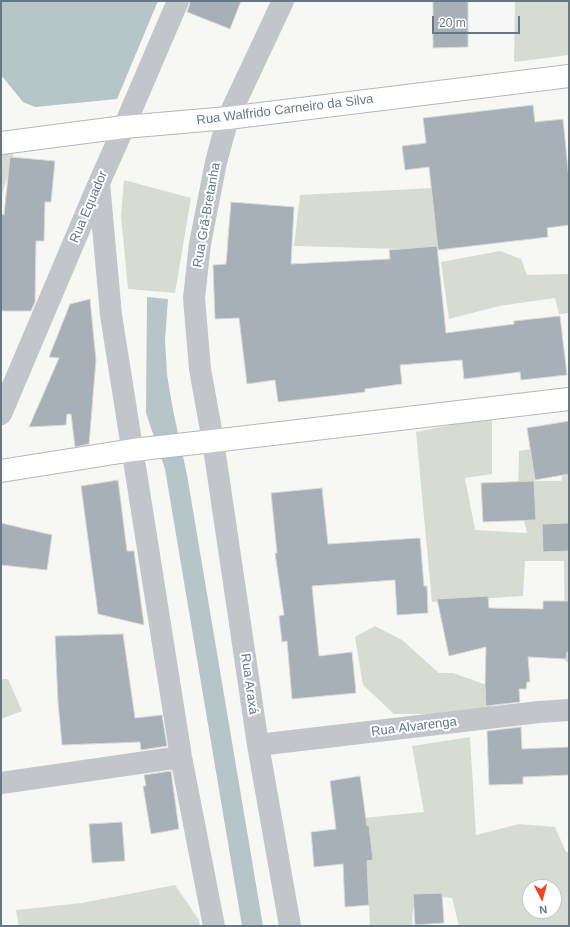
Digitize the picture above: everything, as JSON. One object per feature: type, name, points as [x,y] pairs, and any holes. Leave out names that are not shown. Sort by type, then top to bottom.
[{"type":"main road","name":"Rua Walfrido Carneiro da Silva","points":[[1,143],[124,127],[228,118],[569,76]]},
{"type":"main road","points":[[1,471],[132,450],[569,399]]},
{"type":"street","name":"Rua Equador","points":[[1,414],[178,1]]},
{"type":"street","name":"Rua Grã-Bretanha","points":[[213,441],[200,369],[194,298],[200,244],[216,162],[228,118],[283,1]]},
{"type":"street","points":[[99,183],[111,315],[181,757],[214,926]]},
{"type":"street","name":"Rua Araxá","points":[[213,441],[258,745],[290,926]]},
{"type":"street","name":"Rua Alvarenga","points":[[258,745],[538,712],[569,710]]},
{"type":"street","points":[[1,783],[181,757]]},
{"type":"shaded area","points":[[1,1],[158,1],[117,99],[35,107],[23,102],[1,75]]},
{"type":"shaded area","points":[[515,1],[569,1],[569,55],[514,62]]},
{"type":"shaded area","points":[[14,152],[1,199],[1,154]]},
{"type":"shaded area","points":[[124,180],[191,198],[175,293],[128,289],[121,216]]},
{"type":"shaded area","points":[[432,188],[438,250],[294,246],[300,195]]},
{"type":"shaded area","points":[[500,251],[521,259],[527,275],[569,274],[569,313],[559,314],[555,298],[499,306],[449,319],[441,262]]},
{"type":"shaded area","points":[[147,297],[168,299],[165,340],[167,375],[187,475],[263,926],[242,926],[165,469],[146,413]]},
{"type":"shaded area","points":[[492,416],[492,474],[465,478],[475,530],[527,533],[518,497],[519,451],[537,448],[534,481],[561,481],[566,468],[569,468],[569,664],[565,660],[564,561],[525,561],[523,596],[432,602],[416,432]]},
{"type":"shaded area","points":[[375,626],[402,640],[439,673],[453,673],[495,688],[491,707],[446,714],[394,714],[363,685],[355,637]]},
{"type":"shaded area","points":[[1,679],[8,679],[22,711],[1,719]]},
{"type":"shaded area","points":[[470,737],[476,835],[519,824],[555,827],[566,852],[569,852],[569,926],[459,926],[452,898],[414,894],[412,926],[370,926],[363,818],[424,812],[412,746]]},
{"type":"shaded area","points":[[175,885],[199,920],[200,926],[19,926],[16,910],[82,903]]},
{"type":"building","points":[[190,1],[241,1],[230,29],[187,12]]},
{"type":"building","points":[[433,1],[468,1],[468,47],[433,48]]},
{"type":"building","points":[[533,105],[535,122],[563,119],[569,179],[569,225],[547,228],[548,237],[438,250],[429,167],[405,170],[402,146],[426,143],[423,118]]},
{"type":"building","points":[[10,157],[55,161],[51,202],[45,202],[44,241],[36,241],[35,302],[31,311],[1,311],[1,214],[4,215]]},
{"type":"building","points":[[231,202],[294,207],[291,264],[390,259],[389,250],[437,246],[446,333],[514,324],[514,321],[560,316],[567,375],[521,380],[520,372],[464,379],[462,360],[400,365],[402,384],[365,389],[365,392],[278,402],[275,380],[247,384],[239,318],[215,319],[213,265],[226,264]]},
{"type":"building","points":[[90,299],[96,360],[89,444],[75,447],[71,414],[67,414],[66,425],[29,427],[59,358],[49,357],[70,304]]},
{"type":"building","points":[[569,421],[569,474],[535,480],[527,428]]},
{"type":"building","points":[[118,480],[127,551],[134,551],[144,625],[98,614],[81,486]]},
{"type":"building","points":[[534,481],[536,520],[483,522],[481,483]]},
{"type":"building","points":[[322,488],[328,544],[420,538],[424,586],[427,586],[428,613],[397,615],[395,580],[312,586],[319,656],[352,652],[356,693],[292,699],[287,641],[282,642],[279,616],[284,615],[275,553],[277,553],[271,493]]},
{"type":"building","points":[[1,523],[52,535],[47,570],[1,565]]},
{"type":"building","points":[[569,523],[569,551],[543,552],[542,524]]},
{"type":"building","points":[[488,596],[489,608],[543,609],[543,601],[569,601],[569,652],[567,652],[566,659],[528,657],[530,682],[527,682],[526,689],[519,689],[520,702],[486,706],[486,647],[449,656],[437,599]]},
{"type":"building","points":[[123,634],[135,718],[162,715],[167,746],[141,750],[140,742],[62,745],[58,702],[55,636]]},
{"type":"building","points":[[521,727],[522,749],[569,747],[569,775],[523,777],[523,784],[489,785],[487,731]]},
{"type":"building","points":[[171,771],[179,829],[151,834],[143,786],[146,786],[144,775]]},
{"type":"building","points":[[360,776],[367,826],[369,826],[373,860],[367,861],[369,905],[345,907],[343,864],[314,867],[311,832],[336,829],[330,781]]},
{"type":"building","points":[[122,822],[125,861],[92,863],[89,824]]},
{"type":"building","points":[[442,893],[444,923],[415,925],[413,894]]}]
